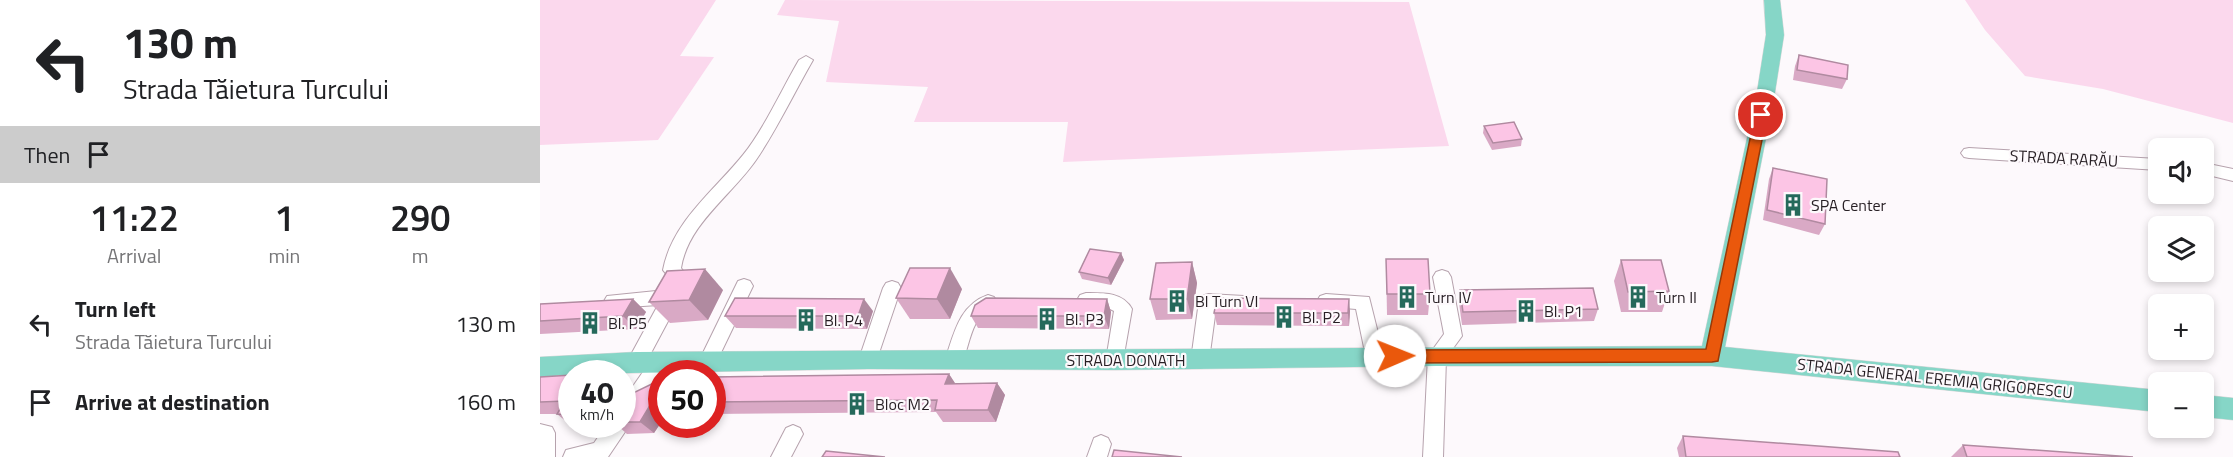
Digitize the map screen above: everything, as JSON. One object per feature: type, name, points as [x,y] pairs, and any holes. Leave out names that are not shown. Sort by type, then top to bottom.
[{"type":"main road","points":[[1712,356],[1766,92],[1775,34],[1773,0]]},
{"type":"main road","name":"STRADA DONATH","points":[[726,361],[868,358],[1200,360],[1437,356],[1712,356]]},
{"type":"main road","name":"STRADA GENERAL EREMIA GRIGORESCU","points":[[1712,356],[2148,400]]},
{"type":"main road","name":"STRADA DONATH","points":[[636,362],[648,362]]},
{"type":"main road","name":"STRADA DONATH","points":[[540,367],[558,366]]},
{"type":"main road","points":[[2214,407],[2233,409]]},
{"type":"street","points":[[636,362],[681,280],[672,270],[675,252],[689,228],[750,157],[806,60]]},
{"type":"street","name":"STRADA RARĂU","points":[[1969,153],[2148,164]]},
{"type":"street","points":[[2214,171],[2233,175]]},
{"type":"street","points":[[1433,457],[1437,356],[1453,336],[1442,277]]},
{"type":"street","points":[[708,360],[744,286]]},
{"type":"street","points":[[868,358],[892,288]]},
{"type":"street","points":[[600,302],[671,297]]},
{"type":"street","points":[[954,360],[973,312],[981,304],[1004,300]]},
{"type":"street","points":[[1071,300],[1105,300],[1119,304],[1123,309],[1115,360]]},
{"type":"street","points":[[1200,360],[1208,301],[1255,301]]},
{"type":"street","points":[[1303,301],[1362,302],[1375,357]]},
{"type":"street","points":[[636,399],[648,381]]},
{"type":"street","points":[[540,433],[545,433],[545,457]]},
{"type":"street","points":[[781,457],[793,434]]},
{"type":"street","points":[[573,457],[598,454],[609,438]]},
{"type":"shaded area","points":[[540,0],[716,0],[680,56],[714,57],[658,140],[540,145]]},
{"type":"shaded area","points":[[785,0],[1409,2],[1449,146],[1063,162],[1068,122],[914,122],[928,87],[826,82],[839,21],[777,15]]},
{"type":"shaded area","points":[[1965,0],[2233,0],[2233,123],[2103,89],[2025,76],[1985,30]]},
{"type":"building","points":[[1799,55],[1848,65],[1847,79],[1797,70]]},
{"type":"building","points":[[1514,122],[1522,139],[1493,143],[1484,126]]},
{"type":"building","name":"SPA Center","points":[[1773,168],[1827,179],[1825,224],[1767,210]]},
{"type":"building","points":[[1090,249],[1121,253],[1108,278],[1079,272]]},
{"type":"building","points":[[1386,259],[1428,259],[1430,294],[1387,294]]},
{"type":"building","points":[[1621,260],[1661,260],[1669,291],[1628,292]]},
{"type":"building","points":[[1192,262],[1187,299],[1150,299],[1156,263]]},
{"type":"building","points":[[910,268],[950,268],[937,299],[896,298]]},
{"type":"building","points":[[705,269],[689,300],[649,302],[667,271]]},
{"type":"building","points":[[1593,288],[1598,309],[1463,312],[1460,290]]},
{"type":"building","points":[[735,298],[864,299],[858,316],[725,316]]},
{"type":"building","points":[[986,298],[1107,299],[1104,316],[971,316],[975,305]]},
{"type":"building","points":[[1217,298],[1349,299],[1348,313],[1214,313]]},
{"type":"building","points":[[633,299],[623,316],[540,321],[540,304]]},
{"type":"building","points":[[949,374],[945,384],[997,383],[988,410],[935,410],[937,400],[726,402],[726,377]]},
{"type":"building","points":[[558,376],[558,401],[540,402],[540,377]]},
{"type":"building","points":[[648,386],[648,409],[640,422],[636,422],[636,392]]},
{"type":"building","points":[[1683,436],[1898,452],[1900,457],[1686,457]]},
{"type":"building","points":[[1963,445],[2133,457],[1967,457]]},
{"type":"building","points":[[1114,450],[1182,457],[1112,457]]},
{"type":"building","points":[[826,451],[885,457],[822,457]]},
{"type":"place","name":"SPA Center","points":[[1793,205]]},
{"type":"place","name":"Turn IV","points":[[1407,297]]},
{"type":"place","name":"Turn II","points":[[1638,297]]},
{"type":"place","name":"Bl Turn VI","points":[[1177,301]]},
{"type":"place","name":"Bl. P1","points":[[1526,311]]},
{"type":"place","name":"Bl. P2","points":[[1284,317]]},
{"type":"place","name":"Bl. P3","points":[[1047,319]]},
{"type":"place","name":"Bl. P4","points":[[806,320]]},
{"type":"place","name":"Bl. P5","points":[[590,323]]},
{"type":"place","name":"Bloc M2","points":[[857,404]]},
{"type":"route","points":[[1395,356],[1712,356],[1761,115]]}]
